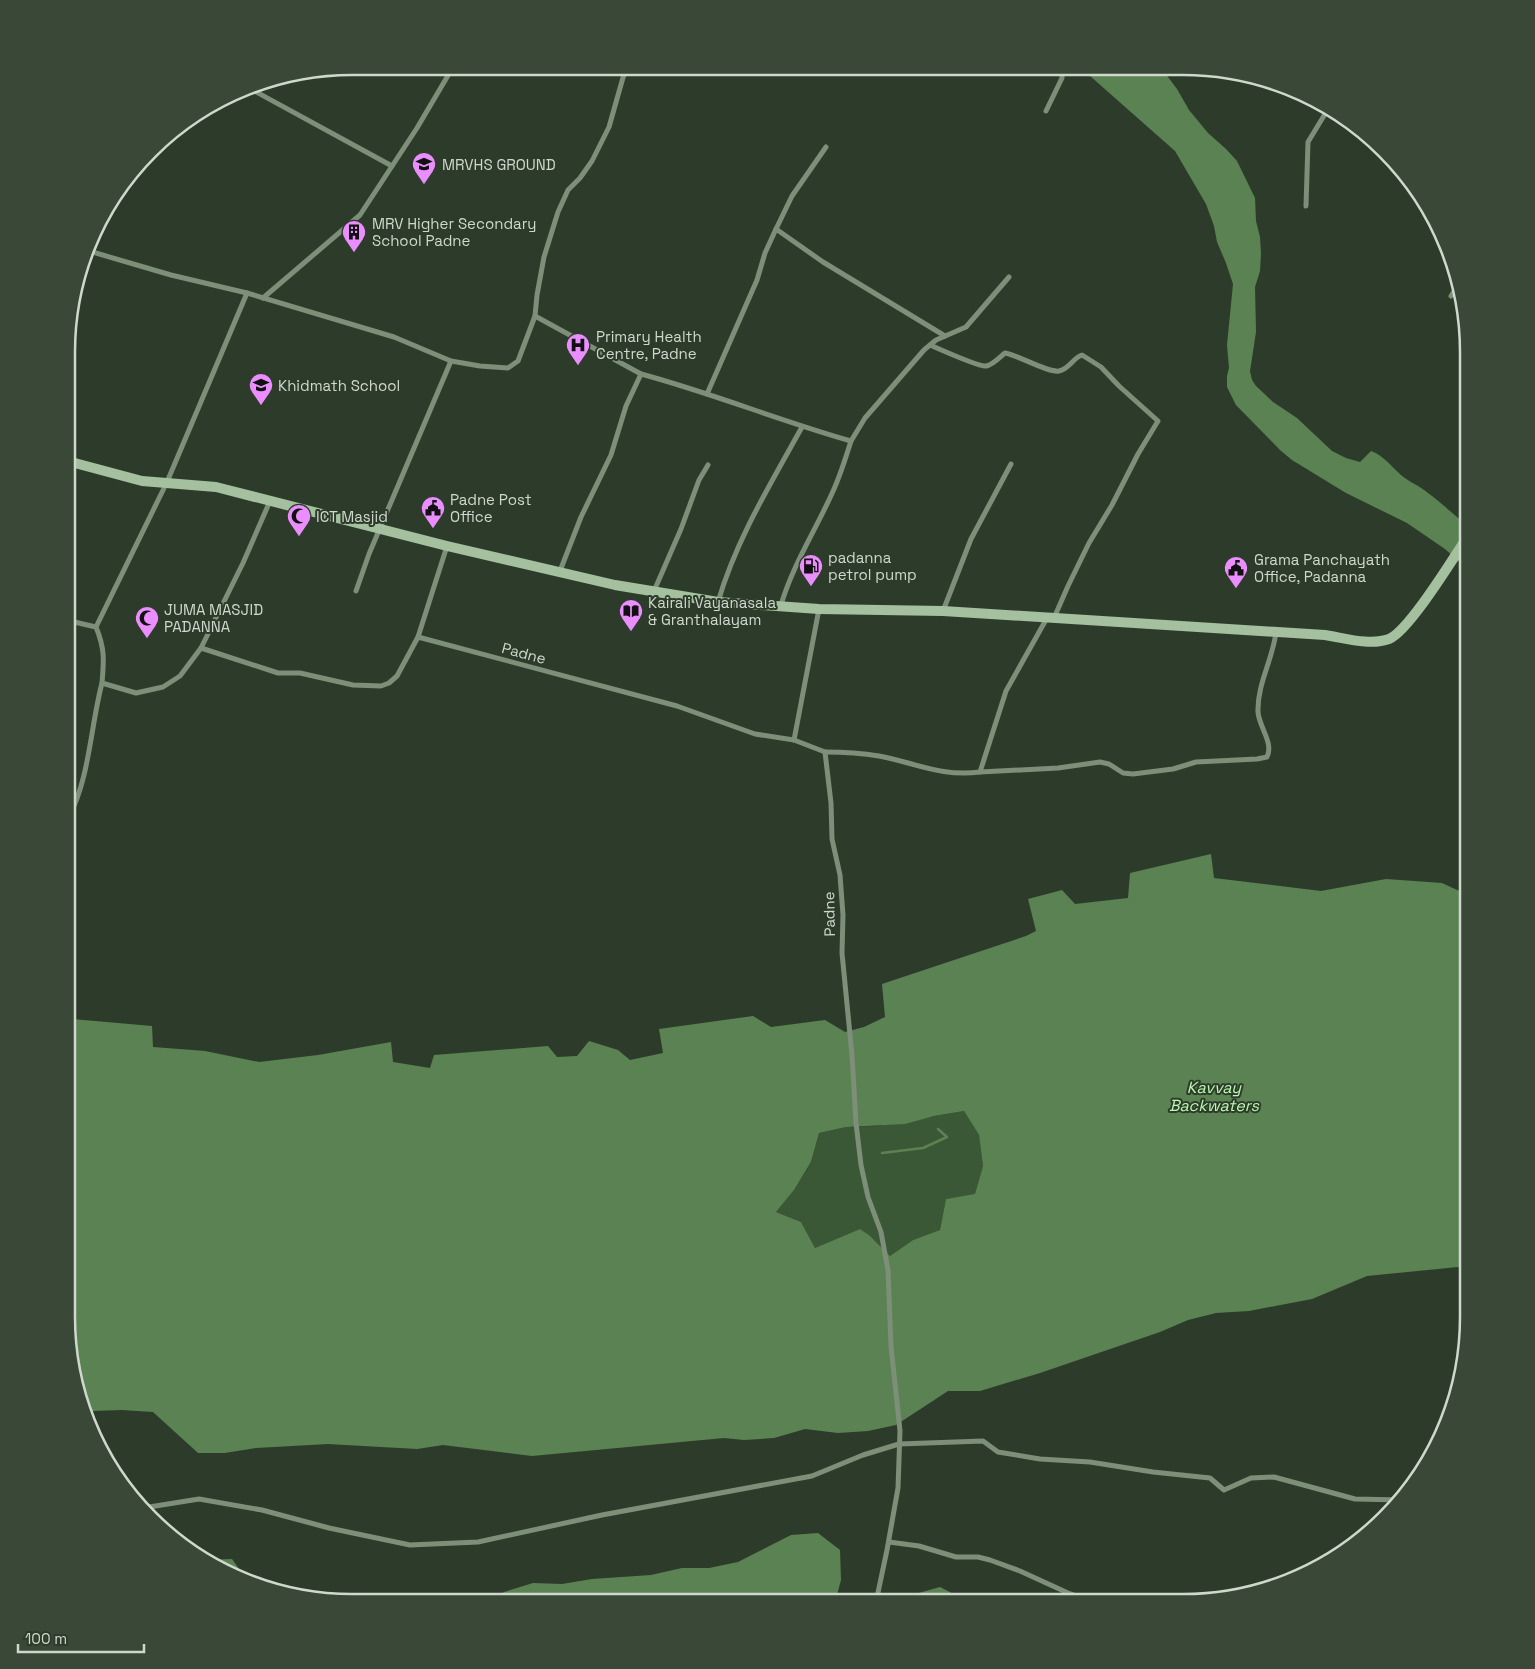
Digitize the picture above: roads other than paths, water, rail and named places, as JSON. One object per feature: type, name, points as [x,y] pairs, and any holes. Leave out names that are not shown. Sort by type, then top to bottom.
[{"type":"main road","points":[[75,463],[142,481],[216,487],[447,546],[615,585],[718,602],[819,609],[942,611],[1325,635],[1366,641],[1380,641],[1391,638],[1400,631],[1425,600],[1460,548]]},
{"type":"street","points":[[264,298],[360,215],[418,128],[448,75]]},
{"type":"street","points":[[94,252],[171,275],[247,293],[394,337],[451,361],[508,368],[518,361],[535,316],[543,262],[558,212],[568,190],[580,178],[592,161],[609,127],[624,75]]},
{"type":"street","points":[[1046,111],[1062,75]]},
{"type":"street","points":[[257,92],[392,166]]},
{"type":"street","points":[[1306,206],[1308,142],[1325,114]]},
{"type":"street","points":[[707,394],[757,280],[765,253],[776,229],[792,196],[826,147]]},
{"type":"street","points":[[776,229],[824,262],[945,336]]},
{"type":"street","points":[[781,605],[786,588],[835,487],[851,441],[866,418],[930,345],[936,340],[966,326],[1009,277]]},
{"type":"street","points":[[1451,296],[1454,292]]},
{"type":"street","points":[[75,803],[78,797],[95,708],[102,683],[104,662],[102,642],[96,627],[167,482],[247,293]]},
{"type":"street","points":[[535,316],[641,374],[680,384],[802,427],[851,441]]},
{"type":"street","points":[[930,345],[985,367],[992,364],[1005,352],[1058,371],[1067,367],[1078,356],[1082,355],[1101,367],[1158,421],[1138,454],[1112,505],[1089,542],[1051,618],[1006,691],[980,772]]},
{"type":"street","points":[[356,591],[451,361]]},
{"type":"street","points":[[560,571],[581,517],[611,455],[626,406],[641,374]]},
{"type":"street","points":[[718,602],[725,577],[753,517],[802,427]]},
{"type":"street","points":[[942,611],[971,539],[1011,464]]},
{"type":"street","points":[[654,592],[681,529],[698,480],[708,465]]},
{"type":"street","points":[[102,683],[136,693],[163,687],[180,676],[201,648],[244,563],[271,500]]},
{"type":"street","points":[[201,648],[278,673],[300,673],[353,685],[381,686],[389,684],[397,676],[418,637],[447,546]]},
{"type":"street","points":[[794,740],[819,609]]},
{"type":"street","points":[[75,622],[96,627]]},
{"type":"street","points":[[825,752],[878,756],[914,764],[936,772],[964,774],[1058,768],[1100,762],[1109,764],[1123,773],[1133,774],[1173,769],[1196,762],[1266,757],[1269,752],[1268,744],[1259,722],[1258,710],[1265,670],[1272,655],[1276,632]]},
{"type":"street","name":"Padne","points":[[418,637],[677,706],[755,734],[794,740],[825,752],[831,804],[832,839],[840,875],[845,993],[861,1165],[868,1196],[881,1232],[888,1270],[891,1346],[900,1431],[898,1488],[878,1594]]},
{"type":"street","points":[[150,1507],[199,1499],[262,1510],[329,1528],[410,1544],[478,1542],[602,1515],[812,1476],[863,1455],[900,1444],[983,1441],[998,1452],[1040,1460],[1090,1462],[1153,1472],[1210,1478],[1224,1490],[1251,1478],[1274,1477],[1355,1499],[1391,1500]]},
{"type":"street","points":[[889,1542],[919,1546],[956,1557],[978,1557],[990,1560],[1071,1594]]},
{"type":"water","points":[[1089,75],[1166,75],[1189,110],[1208,133],[1237,161],[1255,198],[1256,221],[1260,237],[1260,271],[1255,287],[1256,332],[1250,371],[1252,380],[1273,402],[1297,418],[1332,451],[1360,462],[1371,451],[1376,453],[1460,519],[1460,563],[1445,549],[1407,523],[1346,493],[1292,460],[1236,405],[1227,387],[1229,368],[1227,345],[1233,284],[1217,242],[1214,226],[1206,204],[1175,151]]},
{"type":"water","name":"Kavvay Backwaters","points":[[1211,854],[1214,878],[1321,891],[1386,879],[1442,883],[1460,891],[1460,1267],[1367,1276],[1312,1299],[1249,1311],[1216,1313],[1188,1320],[1160,1332],[1040,1373],[980,1391],[948,1391],[896,1425],[868,1431],[838,1433],[805,1429],[774,1438],[744,1440],[724,1438],[532,1456],[443,1445],[417,1449],[328,1444],[256,1448],[225,1453],[198,1453],[153,1412],[92,1411],[80,1371],[75,1317],[75,1019],[152,1026],[153,1047],[205,1051],[259,1062],[318,1055],[391,1042],[393,1062],[430,1068],[434,1055],[548,1046],[557,1057],[577,1056],[589,1041],[618,1050],[630,1060],[663,1053],[659,1029],[753,1016],[771,1027],[825,1020],[845,1032],[864,1027],[885,1017],[882,984],[1036,931],[1028,899],[1062,890],[1075,904],[1128,898],[1130,873]],"holes":[[[964,1111],[979,1135],[983,1166],[975,1194],[946,1199],[940,1230],[913,1240],[890,1256],[869,1235],[860,1229],[815,1248],[801,1222],[776,1212],[794,1190],[811,1162],[819,1133],[846,1127],[905,1124],[934,1116]]]},
{"type":"water","points":[[818,1533],[840,1550],[841,1580],[837,1594],[501,1594],[533,1583],[562,1584],[592,1579],[651,1575],[682,1568],[709,1568],[738,1562],[791,1535]]},
{"type":"water","points":[[218,1559],[232,1559],[240,1570],[229,1565]]},
{"type":"water","points":[[940,1587],[954,1594],[915,1594]]},
{"type":"waterway","points":[[882,1153],[923,1148],[947,1137],[938,1129]]},
{"type":"place","name":"MRVHS GROUND","points":[[424,185]]},
{"type":"place","name":"MRV Higher Secondary School Padne","points":[[354,253]]},
{"type":"place","name":"Primary Health Centre, Padne","points":[[578,366]]},
{"type":"place","name":"Khidmath School","points":[[261,406]]},
{"type":"place","name":"Padne Post Office","points":[[433,529]]},
{"type":"place","name":"ICT Masjid","points":[[299,537]]},
{"type":"place","name":"padanna petrol pump","points":[[811,587]]},
{"type":"place","name":"Grama Panchayath Office, Padanna","points":[[1236,589]]},
{"type":"place","name":"Kairali Vayanasala & Granthalayam","points":[[631,632]]},
{"type":"place","name":"JUMA MASJID PADANNA","points":[[147,639]]}]
